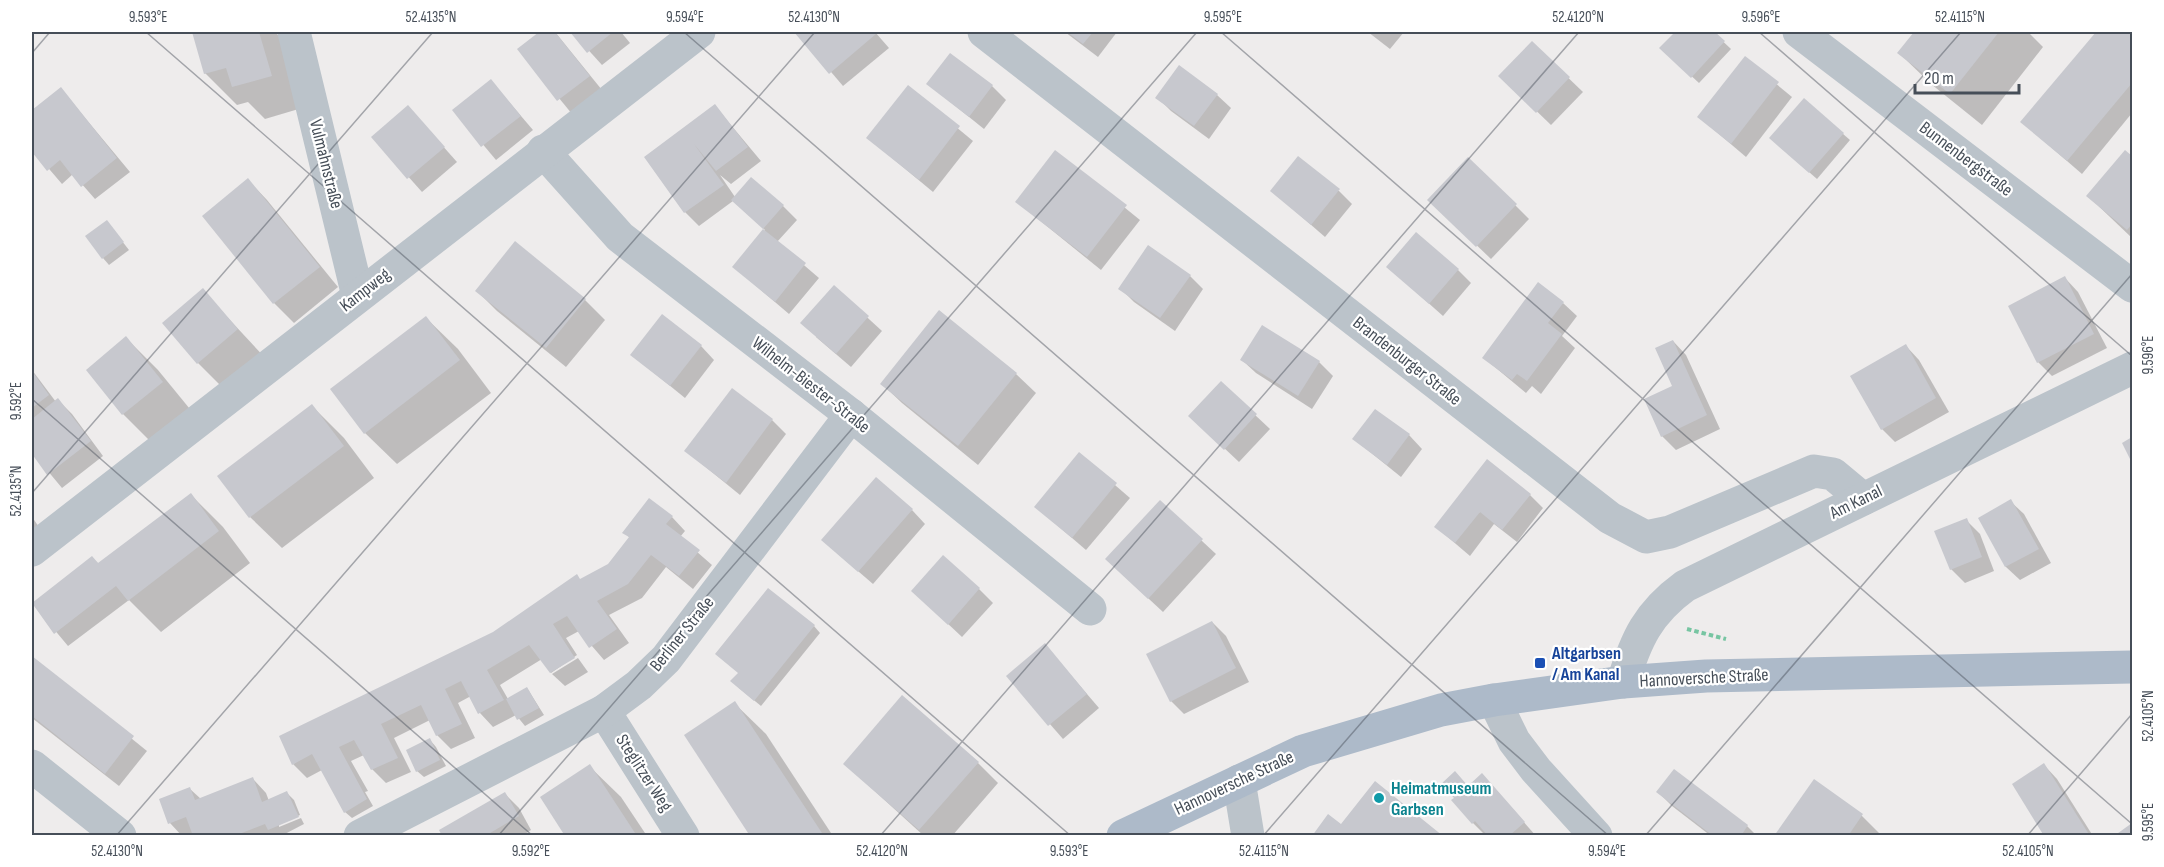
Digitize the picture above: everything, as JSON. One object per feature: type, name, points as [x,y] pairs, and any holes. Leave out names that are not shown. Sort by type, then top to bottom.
[{"type":"main road","name":"Hannoversche Straße","points":[[1123,836],[1303,751],[1441,710],[1494,700],[1623,682],[1706,676],[2133,668]]},
{"type":"street","name":"Vulmahnstraße","points":[[294,32],[358,296]]},
{"type":"street","name":"Kampweg","points":[[32,550],[699,32]]},
{"type":"street","name":"Brandenburger Straße","points":[[984,32],[1610,518],[1646,537],[1670,532],[1814,471],[1833,474],[1863,499]]},
{"type":"street","name":"Bunnenbergstraße","points":[[1799,32],[2133,286]]},
{"type":"street","name":"Wilhelm-Biester-Straße","points":[[543,151],[620,237],[851,415],[1090,609]]},
{"type":"street","name":"Am Kanal","points":[[1623,682],[1633,651],[1647,622],[1664,602],[1685,586],[2133,368]]},
{"type":"street","name":"Berliner Straße","points":[[360,836],[604,711],[639,685],[666,659],[851,415]]},
{"type":"street","points":[[1494,700],[1514,741],[1536,770],[1596,836]]},
{"type":"street","name":"Steglitzer Weg","points":[[604,711],[683,836]]},
{"type":"street","points":[[32,766],[120,836]]},
{"type":"street","points":[[1239,781],[1248,836]]},
{"type":"building","points":[[192,32],[259,32],[272,76],[232,87],[226,68],[204,74]]},
{"type":"building","points":[[539,32],[555,32],[590,76],[557,101],[517,49]]},
{"type":"building","points":[[570,32],[613,32],[587,53]]},
{"type":"building","points":[[794,32],[875,32],[876,34],[829,74]]},
{"type":"building","points":[[1067,32],[1093,32],[1083,44]]},
{"type":"building","points":[[1675,32],[1715,32],[1725,41],[1691,78],[1659,48]]},
{"type":"building","points":[[1914,32],[1999,32],[1950,94],[1897,53]]},
{"type":"building","points":[[2096,32],[2132,32],[2132,83],[2067,161],[2020,122]]},
{"type":"building","points":[[1532,41],[1570,77],[1536,113],[1498,76]]},
{"type":"building","points":[[950,53],[993,85],[969,117],[926,84]]},
{"type":"building","points":[[1745,56],[1779,82],[1731,144],[1697,117]]},
{"type":"building","points":[[1179,65],[1218,94],[1194,126],[1155,98]]},
{"type":"building","points":[[491,79],[521,116],[481,147],[452,110]]},
{"type":"building","points":[[908,85],[960,126],[919,180],[866,138]]},
{"type":"building","points":[[61,87],[117,158],[81,187],[60,160],[47,171],[32,152],[32,110]]},
{"type":"building","points":[[1804,98],[1844,133],[1809,173],[1769,138]]},
{"type":"building","points":[[715,104],[748,147],[716,171],[694,144],[724,185],[684,213],[644,157]]},
{"type":"building","points":[[408,105],[445,147],[407,179],[371,137]]},
{"type":"building","points":[[1055,150],[1127,205],[1087,257],[1015,202]]},
{"type":"building","points":[[2125,150],[2132,156],[2132,224],[2127,230],[2086,196]]},
{"type":"building","points":[[1298,156],[1340,189],[1311,225],[1270,191]]},
{"type":"building","points":[[1468,157],[1517,204],[1476,247],[1427,200]]},
{"type":"building","points":[[751,177],[784,205],[763,229],[731,200]]},
{"type":"building","points":[[248,178],[320,267],[273,304],[202,216]]},
{"type":"building","points":[[107,220],[124,242],[102,259],[85,236]]},
{"type":"building","points":[[763,229],[806,263],[775,302],[732,267]]},
{"type":"building","points":[[1416,232],[1459,269],[1429,304],[1386,267]]},
{"type":"building","points":[[515,241],[586,299],[546,348],[475,291]]},
{"type":"building","points":[[1148,245],[1191,275],[1160,318],[1118,289]]},
{"type":"building","points":[[2065,276],[2094,334],[2037,363],[2008,306]]},
{"type":"building","points":[[1538,282],[1564,302],[1548,323],[1562,334],[1527,381],[1517,374],[1512,380],[1482,358]]},
{"type":"building","points":[[834,285],[869,316],[836,354],[800,323]]},
{"type":"building","points":[[203,288],[238,329],[197,364],[162,323]]},
{"type":"building","points":[[939,310],[1017,373],[958,446],[880,384]]},
{"type":"building","points":[[662,314],[702,345],[670,386],[630,355]]},
{"type":"building","points":[[426,316],[460,360],[364,434],[330,389]]},
{"type":"building","points":[[1262,325],[1320,361],[1298,396],[1240,360]]},
{"type":"building","points":[[126,336],[163,382],[122,415],[86,370]]},
{"type":"building","points":[[1673,340],[1707,415],[1661,437],[1644,399],[1672,386],[1655,348]]},
{"type":"building","points":[[1906,344],[1936,398],[1881,430],[1850,376]]},
{"type":"building","points":[[32,371],[49,395],[32,408]]},
{"type":"building","points":[[1221,381],[1257,414],[1224,450],[1188,416]]},
{"type":"building","points":[[732,388],[773,419],[726,483],[684,451]]},
{"type":"building","points":[[58,398],[91,441],[47,475],[32,454],[32,419]]},
{"type":"building","points":[[312,404],[344,446],[249,518],[217,476]]},
{"type":"building","points":[[1375,409],[1410,434],[1387,465],[1352,439]]},
{"type":"building","points":[[2132,437],[2132,463],[2122,443]]},
{"type":"building","points":[[1079,452],[1117,483],[1072,538],[1034,507]]},
{"type":"building","points":[[1487,459],[1531,494],[1502,530],[1480,512],[1455,543],[1434,527]]},
{"type":"building","points":[[876,477],[913,509],[858,572],[821,540]]},
{"type":"building","points":[[191,493],[219,531],[128,601],[116,586],[54,634],[32,603],[92,556],[98,563]]},
{"type":"building","points":[[649,498],[673,516],[666,524],[700,550],[679,576],[651,555],[628,584],[597,601],[617,629],[589,648],[567,616],[553,624],[575,658],[550,673],[529,645],[487,670],[504,700],[478,714],[461,681],[445,689],[462,724],[436,736],[421,705],[381,724],[398,758],[371,770],[354,740],[339,747],[367,799],[344,813],[312,754],[292,765],[279,736],[493,632],[577,574],[580,579],[608,564],[629,537],[622,533]]},
{"type":"building","points":[[2011,499],[2039,549],[2005,567],[1978,518]]},
{"type":"building","points":[[1160,500],[1203,539],[1148,599],[1105,559]]},
{"type":"building","points":[[1967,518],[1982,557],[1950,570],[1934,531]]},
{"type":"building","points":[[943,555],[980,588],[948,625],[911,591]]},
{"type":"building","points":[[768,588],[815,625],[754,701],[730,681],[738,673],[715,654]]},
{"type":"building","points":[[1212,621],[1236,668],[1170,702],[1146,654]]},
{"type":"building","points":[[1045,643],[1087,694],[1048,726],[1006,676]]},
{"type":"building","points":[[32,656],[134,736],[105,774],[32,716]]},
{"type":"building","points":[[527,687],[539,708],[517,720],[506,699]]},
{"type":"building","points":[[902,695],[979,762],[919,830],[843,764]]},
{"type":"building","points":[[735,701],[824,836],[750,836],[684,735]]},
{"type":"building","points":[[430,738],[440,760],[416,772],[406,750]]},
{"type":"building","points":[[2044,763],[2090,836],[2044,836],[2012,784]]},
{"type":"building","points":[[590,764],[637,836],[565,836],[540,797]]},
{"type":"building","points":[[1674,769],[1748,825],[1741,836],[1713,836],[1656,792]]},
{"type":"building","points":[[1455,771],[1468,786],[1482,773],[1525,822],[1509,836],[1488,836],[1475,821],[1472,824],[1451,800],[1454,798],[1441,784]]},
{"type":"building","points":[[253,777],[262,802],[287,791],[299,817],[268,830],[265,824],[234,836],[193,836],[186,817],[168,824],[159,799],[190,787],[195,800]]},
{"type":"building","points":[[1814,779],[1863,814],[1848,836],[1774,836]]},
{"type":"building","name":"Heimatmuseum Garbsen","points":[[1375,781],[1443,836],[1312,836],[1328,814],[1341,824]]},
{"type":"building","points":[[505,792],[519,816],[485,836],[442,836],[439,830]]},
{"type":"building","points":[[2132,823],[2132,836],[2114,836]]},
{"type":"place","name":"Altgarbsen / Am Kanal","points":[[1540,663]]},
{"type":"place","name":"Heimatmuseum Garbsen","points":[[1379,798]]}]
